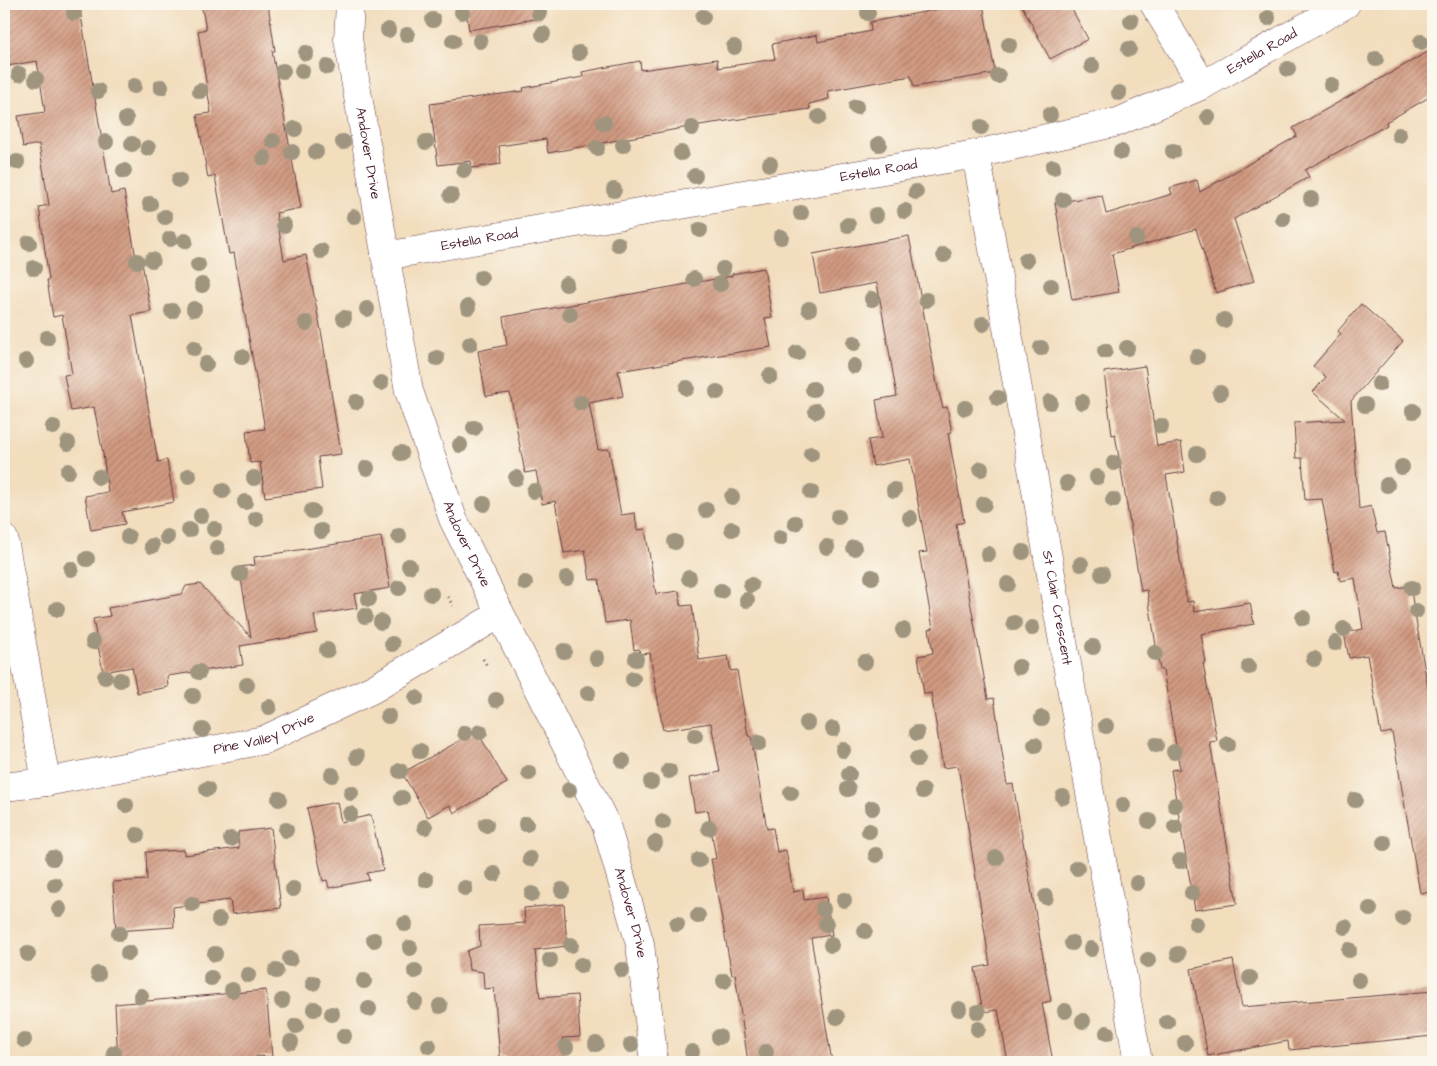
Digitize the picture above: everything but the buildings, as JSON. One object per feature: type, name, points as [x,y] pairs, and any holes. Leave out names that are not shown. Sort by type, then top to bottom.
[{"type":"street","name":"Andover Drive","points":[[350,4],[348,39],[408,391],[453,519],[606,825],[640,944],[654,1062]]},
{"type":"street","points":[[1154,4],[1202,85]]},
{"type":"street","name":"Estella Road","points":[[385,256],[976,154],[1118,122],[1202,85],[1346,4]]},
{"type":"street","name":"St Clair Crescent","points":[[976,154],[1138,1062]]},
{"type":"street","points":[[4,539],[46,782]]},
{"type":"street","name":"Pine Valley Drive","points":[[4,786],[46,782],[264,740],[373,689],[500,614]]}]
